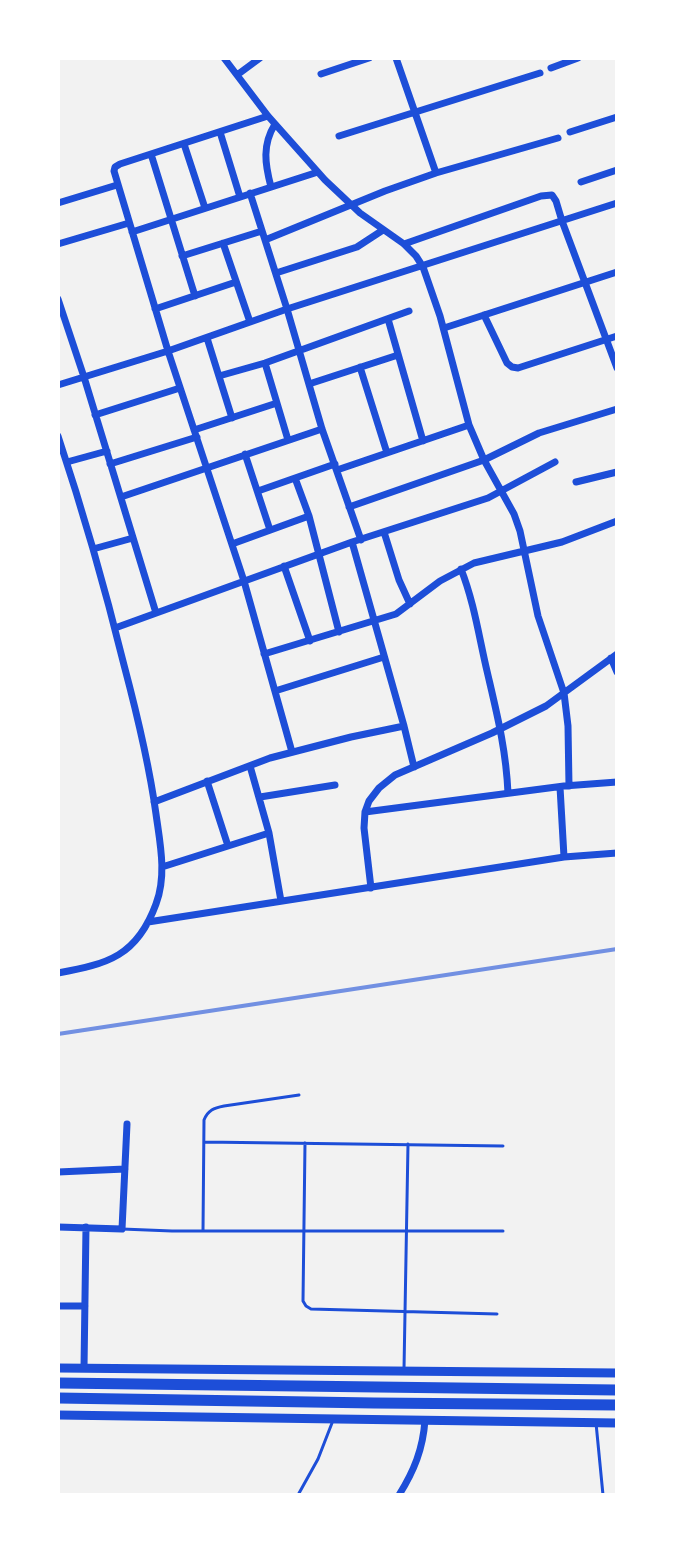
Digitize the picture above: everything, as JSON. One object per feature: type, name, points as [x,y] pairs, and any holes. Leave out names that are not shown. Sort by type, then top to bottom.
[{"type":"highway","points":[[58,1383],[617,1390]]},
{"type":"highway","points":[[58,1398],[617,1405]]},
{"type":"street","points":[[224,58],[268,116],[318,172],[350,204],[404,244],[423,267],[444,328],[469,425],[484,460],[514,514],[538,616],[564,693],[568,726],[564,857]]},
{"type":"street","points":[[237,75],[260,58]]},
{"type":"street","points":[[321,74],[369,58]]},
{"type":"street","points":[[396,58],[436,173]]},
{"type":"street","points":[[551,68],[578,58]]},
{"type":"street","points":[[339,136],[540,73]]},
{"type":"street","points":[[268,116],[151,154],[115,167],[114,171],[168,351],[244,581],[292,752]]},
{"type":"street","points":[[570,132],[617,117]]},
{"type":"street","points":[[271,187],[266,144],[275,124]]},
{"type":"street","points":[[220,132],[240,197]]},
{"type":"street","points":[[265,240],[350,204],[436,173],[558,138]]},
{"type":"street","points":[[184,144],[205,208]]},
{"type":"street","points":[[151,154],[195,296]]},
{"type":"street","points":[[581,182],[617,170]]},
{"type":"street","points":[[132,232],[318,172]]},
{"type":"street","points":[[58,203],[117,185]]},
{"type":"street","points":[[250,193],[322,429],[361,540]]},
{"type":"street","points":[[404,244],[552,195],[617,367]]},
{"type":"street","points":[[58,385],[617,203]]},
{"type":"street","points":[[58,244],[129,223]]},
{"type":"street","points":[[276,273],[357,247],[383,230]]},
{"type":"street","points":[[182,256],[262,231]]},
{"type":"street","points":[[223,243],[250,322]]},
{"type":"street","points":[[444,328],[617,272]]},
{"type":"street","points":[[155,309],[236,282]]},
{"type":"street","points":[[59,303],[156,613]]},
{"type":"street","points":[[219,376],[265,363],[409,311]]},
{"type":"street","points":[[484,315],[507,363],[518,368],[617,336]]},
{"type":"street","points":[[388,319],[423,441]]},
{"type":"street","points":[[207,338],[232,418]]},
{"type":"street","points":[[309,384],[398,355]]},
{"type":"street","points":[[265,363],[288,440]]},
{"type":"street","points":[[360,367],[387,453]]},
{"type":"street","points":[[95,415],[180,388]]},
{"type":"street","points":[[110,464],[277,403]]},
{"type":"street","points":[[349,507],[484,460],[539,433],[617,409]]},
{"type":"street","points":[[258,491],[469,425]]},
{"type":"street","points":[[121,497],[322,429]]},
{"type":"street","points":[[58,436],[115,628],[145,749],[162,867],[157,903],[136,940],[108,961],[58,973]]},
{"type":"street","points":[[67,462],[107,451]]},
{"type":"street","points":[[245,454],[270,530]]},
{"type":"street","points":[[115,628],[352,542],[465,507],[503,491],[555,462]]},
{"type":"street","points":[[576,482],[617,472]]},
{"type":"street","points":[[295,478],[309,516],[339,632]]},
{"type":"street","points":[[232,544],[309,516]]},
{"type":"street","points":[[264,654],[396,614],[440,581],[474,563],[562,542],[617,521]]},
{"type":"street","points":[[384,532],[410,604]]},
{"type":"street","points":[[93,549],[133,538]]},
{"type":"street","points":[[352,542],[414,767]]},
{"type":"street","points":[[284,566],[310,641]]},
{"type":"street","points":[[461,569],[470,594],[501,728],[508,793]]},
{"type":"street","points":[[371,888],[365,812],[379,788],[395,775],[546,706],[614,656],[617,672]]},
{"type":"street","points":[[275,691],[384,657]]},
{"type":"street","points":[[154,802],[292,752],[404,726]]},
{"type":"street","points":[[250,766],[269,833],[281,901]]},
{"type":"street","points":[[207,781],[228,846]]},
{"type":"street","points":[[365,812],[617,782]]},
{"type":"street","points":[[260,797],[335,785]]},
{"type":"street","points":[[162,867],[269,833]]},
{"type":"street","points":[[148,922],[564,857],[617,853]]},
{"type":"street","points":[[58,1227],[122,1229],[127,1124]]},
{"type":"street","points":[[58,1172],[125,1169]]},
{"type":"street","points":[[84,1368],[86,1227]]},
{"type":"street","points":[[58,1306],[85,1306]]},
{"type":"street","points":[[58,1368],[617,1373]]},
{"type":"street","points":[[58,1415],[617,1423]]},
{"type":"street","points":[[399,1495],[419,1455],[425,1420]]},
{"type":"lane","points":[[203,1231],[206,1113],[213,1108],[299,1095]]},
{"type":"lane","points":[[204,1142],[503,1146]]},
{"type":"lane","points":[[305,1143],[303,1301],[306,1306],[311,1309],[497,1314]]},
{"type":"lane","points":[[404,1372],[408,1144]]},
{"type":"lane","points":[[122,1229],[503,1231]]},
{"type":"lane","points":[[298,1495],[318,1459],[333,1419]]},
{"type":"lane","points":[[596,1423],[603,1495]]},
{"type":"railway","points":[[58,1034],[617,949]]}]
